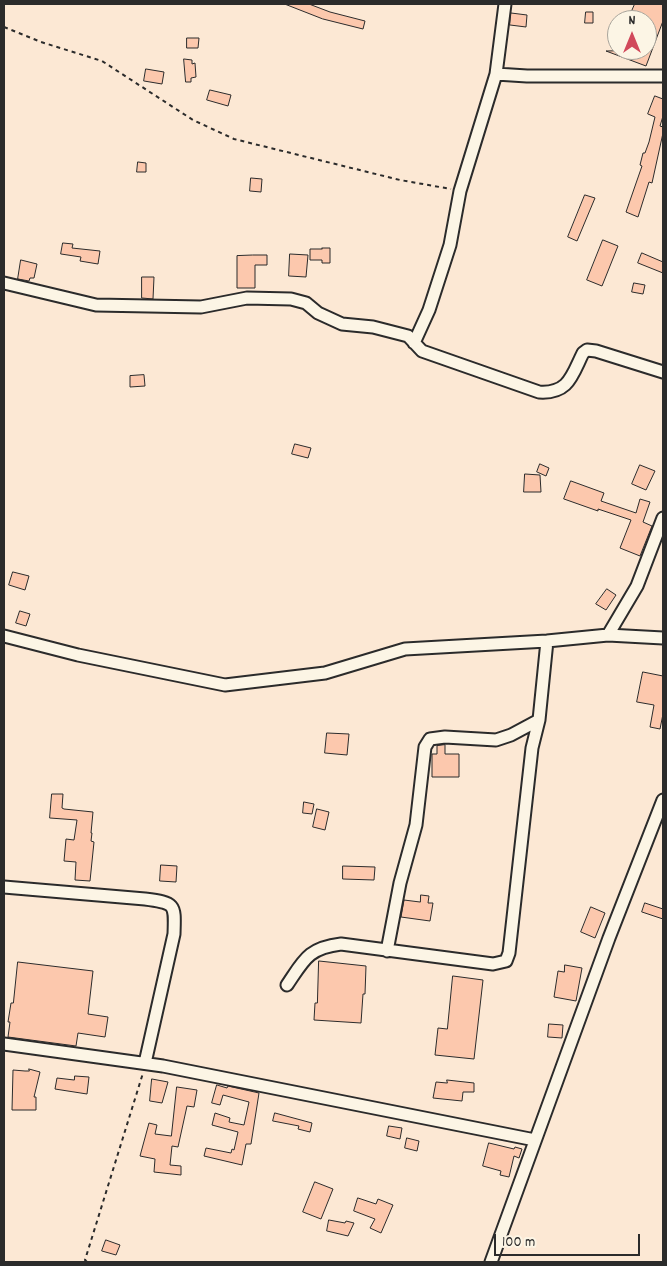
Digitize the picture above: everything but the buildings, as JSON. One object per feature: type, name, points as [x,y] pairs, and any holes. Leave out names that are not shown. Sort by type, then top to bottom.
[{"type":"street","points":[[414,343],[429,310],[450,246],[460,191],[496,74],[505,4]]},
{"type":"street","points":[[496,74],[527,76],[663,76]]},
{"type":"street","points":[[4,283],[96,305],[201,307],[248,298],[291,299],[306,304],[318,313],[342,324],[373,327],[408,336],[422,351],[539,392],[555,391],[568,383],[583,353],[587,350],[596,351],[663,372]]},
{"type":"street","points":[[608,635],[637,586],[663,518]]},
{"type":"street","points":[[4,636],[78,655],[225,684],[325,672],[404,649],[548,641],[608,635],[663,638]]},
{"type":"street","points":[[287,985],[306,958],[324,946],[341,944],[493,964],[506,961],[510,953],[532,748],[539,720],[548,641]]},
{"type":"street","points":[[387,951],[400,883],[416,825],[425,747],[430,739],[445,737],[496,740],[511,736],[539,720]]},
{"type":"street","points":[[490,1262],[609,938],[663,800]]},
{"type":"street","points":[[4,887],[164,901],[172,906],[175,913],[174,934],[146,1063]]},
{"type":"street","points":[[4,1044],[146,1063],[535,1140]]},
{"type":"path","points":[[4,27],[41,42],[102,61],[193,120],[234,139],[400,180],[460,191]]},
{"type":"path","points":[[87,1262],[85,1260],[146,1063]]}]
